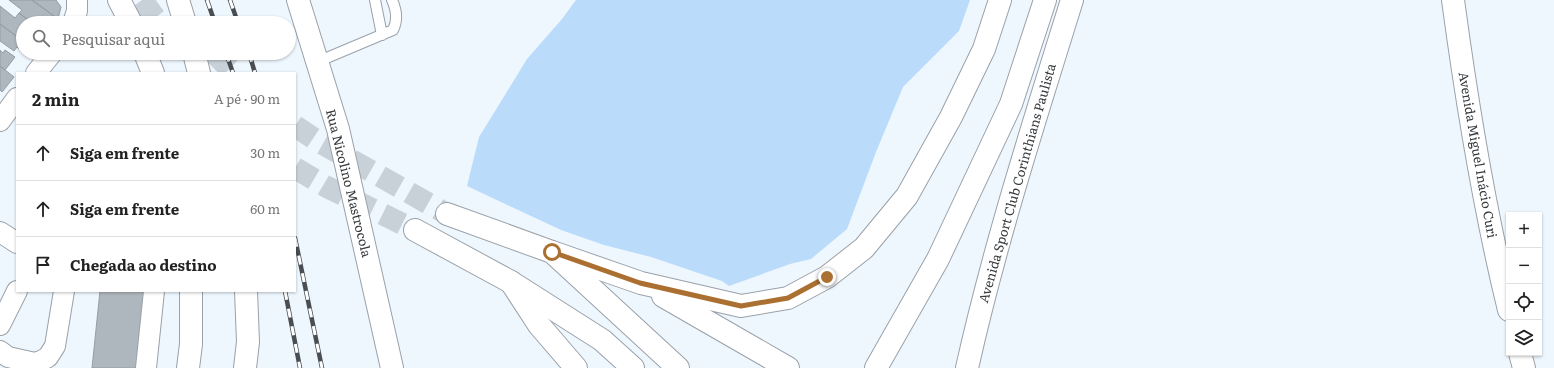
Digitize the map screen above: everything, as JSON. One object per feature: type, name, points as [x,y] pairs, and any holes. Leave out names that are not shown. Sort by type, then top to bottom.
[{"type":"main road","points":[[119,0],[127,16]]},
{"type":"main road","points":[[178,0],[183,16]]},
{"type":"main road","name":"Rua Nicolino Mastrocola","points":[[298,0],[338,129],[392,368]]},
{"type":"main road","points":[[448,214],[640,283],[741,306],[788,298],[827,277],[864,248],[907,196],[951,117],[981,56],[1000,0]]},
{"type":"main road","name":"Avenida Sport Club Corinthians Paulista","points":[[876,368],[938,259],[1011,104],[1045,0]]},
{"type":"main road","name":"Avenida Sport Club Corinthians Paulista","points":[[967,368],[976,325],[1015,183],[1072,0]]},
{"type":"main road","name":"Avenida Miguel Inácio Curi","points":[[1453,0],[1476,152],[1498,266],[1506,298]]},
{"type":"main road","points":[[148,60],[153,72]]},
{"type":"main road","points":[[196,60],[199,72]]},
{"type":"main road","points":[[415,230],[511,282],[602,340],[633,368]]},
{"type":"main road","points":[[552,252],[678,368]]},
{"type":"main road","points":[[511,282],[538,325],[576,368]]},
{"type":"main road","points":[[640,283],[788,368]]},
{"type":"main road","points":[[188,368],[192,344],[191,292]]},
{"type":"main road","points":[[245,368],[248,342],[246,292]]},
{"type":"main road","points":[[1521,356],[1524,368]]},
{"type":"street","points":[[76,16],[78,11],[77,0]]},
{"type":"street","points":[[37,72],[46,60]]},
{"type":"street","points":[[0,121],[16,99]]},
{"type":"street","points":[[0,232],[16,242]]},
{"type":"street","points":[[0,324],[16,292]]},
{"type":"street","points":[[0,351],[8,357],[35,363],[48,357],[55,346],[64,292]]},
{"type":"street","points":[[146,368],[154,292]]},
{"type":"lane","points":[[375,0],[382,35]]},
{"type":"lane","points":[[317,62],[393,30],[396,22],[396,8],[392,0]]},
{"type":"shaded area","points":[[576,0],[970,0],[959,31],[903,87],[876,152],[847,229],[811,259],[790,264],[729,286],[722,281],[651,257],[604,245],[561,230],[467,186],[479,137],[527,59],[562,19]]},
{"type":"building","points":[[9,0],[32,0],[54,16],[23,16],[19,13],[22,10]]},
{"type":"building","points":[[32,0],[56,0],[61,7],[59,16],[54,16]]},
{"type":"building","points":[[0,6],[15,18],[16,17],[16,36],[0,24]]},
{"type":"building","points":[[0,24],[16,36],[16,48],[14,51],[0,41]]},
{"type":"building","points":[[0,50],[3,53],[5,50],[15,57],[5,70],[0,66]]},
{"type":"building","points":[[0,66],[14,77],[2,92],[0,90]]},
{"type":"building","points":[[100,292],[146,292],[138,368],[92,368]]},
{"type":"tunnel","points":[[142,0],[154,16]]},
{"type":"tunnel","points":[[221,60],[233,72]]},
{"type":"tunnel","points":[[296,127],[316,140],[447,214]]},
{"type":"tunnel","points":[[296,169],[327,187],[415,230]]},
{"type":"railway","points":[[207,0],[213,16]]},
{"type":"railway","points":[[230,0],[236,16]]},
{"type":"railway","points":[[228,60],[233,72]]},
{"type":"railway","points":[[251,60],[255,72]]},
{"type":"railway","points":[[296,243],[322,368]]},
{"type":"railway","points":[[285,292],[300,368]]},
{"type":"route","points":[[552,252],[640,283],[741,306],[788,298],[827,277]]}]
